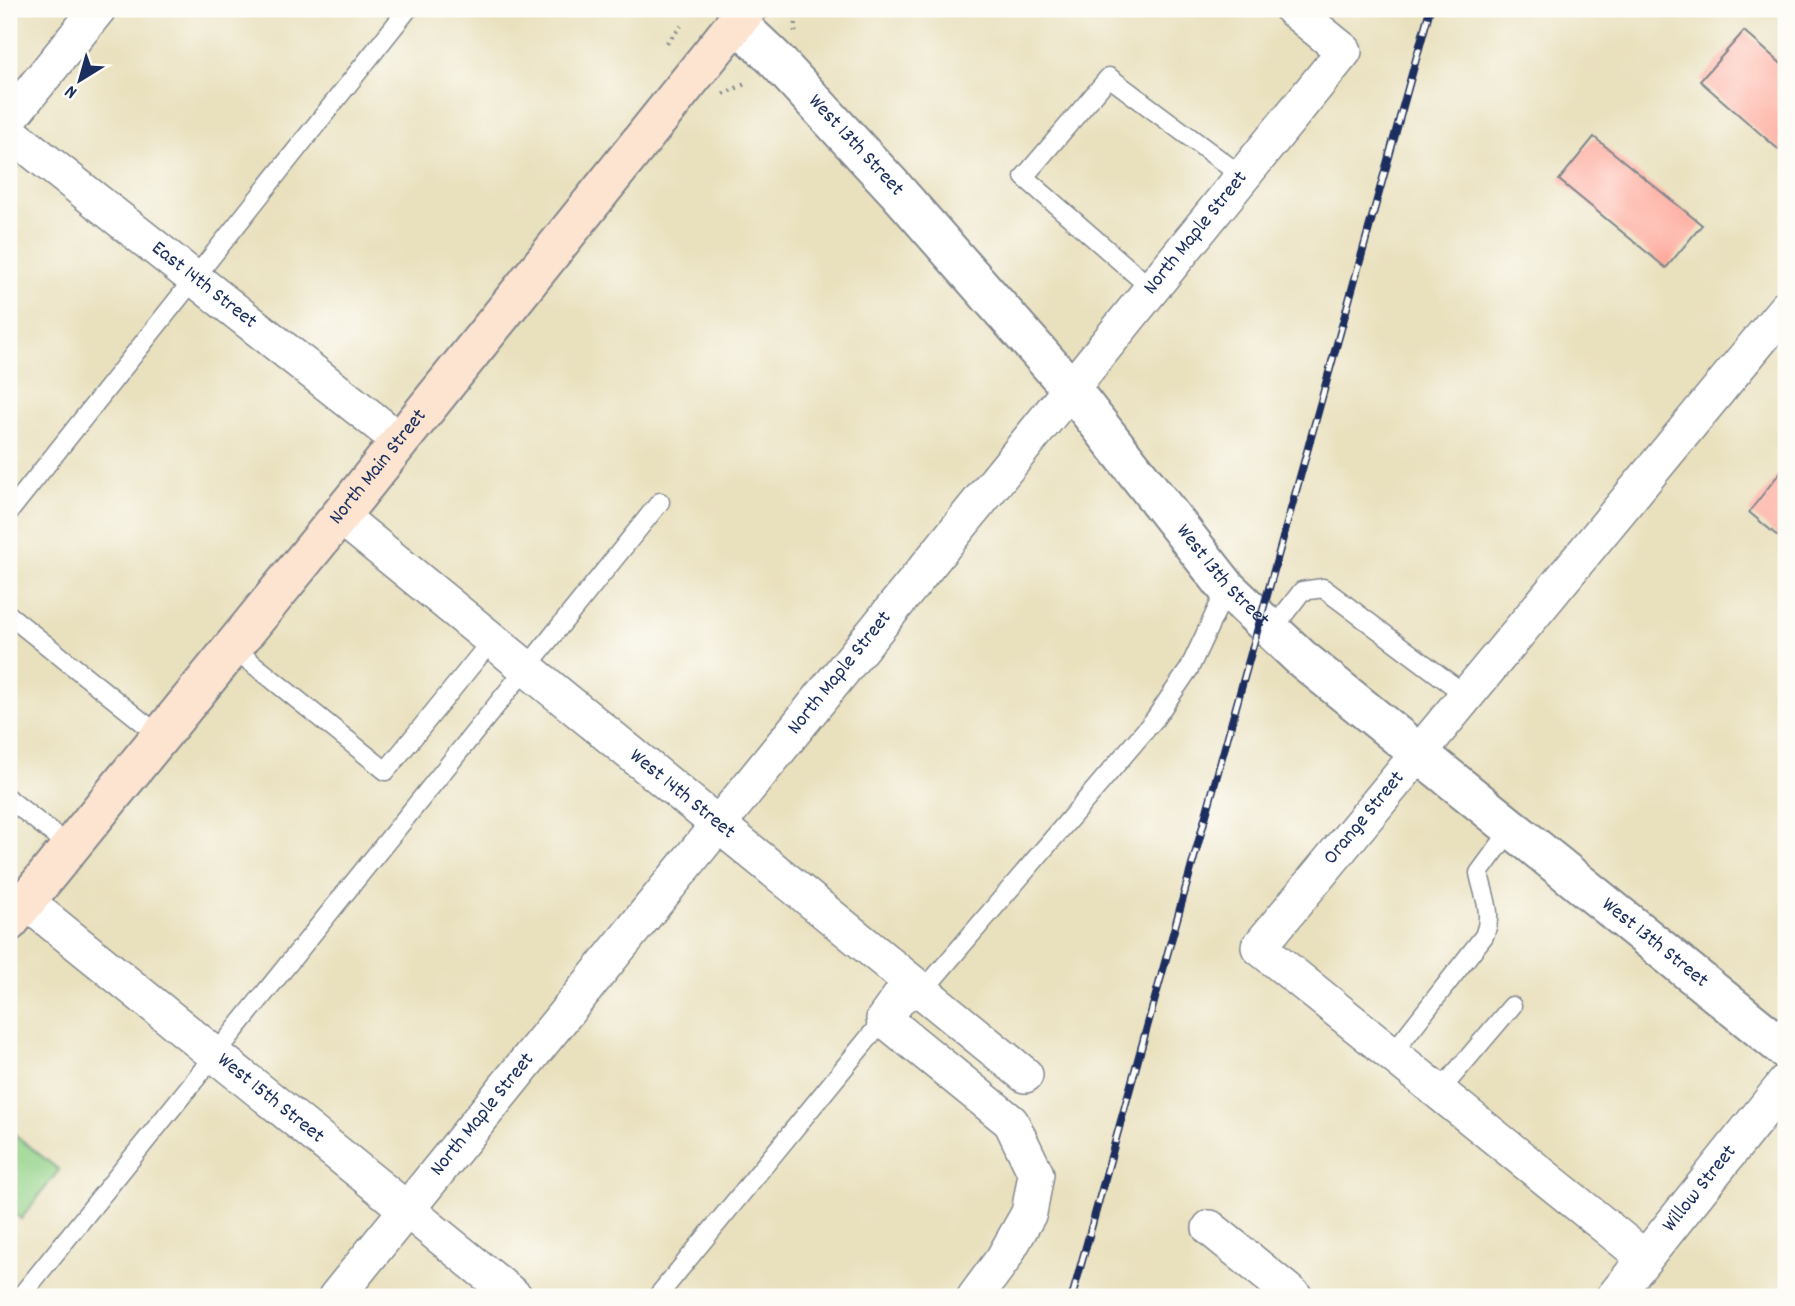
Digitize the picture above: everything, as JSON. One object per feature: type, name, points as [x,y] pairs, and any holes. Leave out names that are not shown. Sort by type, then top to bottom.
[{"type":"main road","name":"North Main Street","points":[[14,904],[70,847],[340,516],[735,13]]},
{"type":"street","points":[[9,119],[98,9]]},
{"type":"street","name":"North Maple Street","points":[[336,1297],[1344,51],[1292,9]]},
{"type":"street","name":"West 13th Street","points":[[735,13],[1072,390],[1227,589],[1272,630],[1420,753],[1786,1050]]},
{"type":"street","name":"East 14th Street","points":[[9,132],[400,441]]},
{"type":"street","name":"Orange Street","points":[[1645,1258],[1259,947],[1786,308]]},
{"type":"street","name":"West 14th Street","points":[[340,516],[1025,1075]]},
{"type":"street","name":"West 15th Street","points":[[14,904],[215,1055],[515,1297]]},
{"type":"street","points":[[921,989],[902,994],[884,1019],[1012,1122],[1036,1174],[1029,1213],[1003,1259],[975,1297]]},
{"type":"street","points":[[943,1067],[960,1020]]},
{"type":"street","name":"Willow Street","points":[[1614,1297],[1786,1082]]},
{"type":"street","points":[[1210,1228],[1295,1297]]},
{"type":"lane","points":[[9,512],[408,9]]},
{"type":"lane","points":[[1152,289],[1024,177],[1109,77],[1242,177]]},
{"type":"lane","points":[[20,1297],[660,502]]},
{"type":"lane","points":[[1272,630],[1302,591],[1323,588],[1467,696]]},
{"type":"lane","points":[[921,989],[929,984],[968,942],[1025,869],[1153,720],[1189,669],[1227,589]]},
{"type":"lane","points":[[9,615],[160,736]]},
{"type":"lane","points":[[232,648],[386,771],[492,640]]},
{"type":"lane","points":[[9,799],[70,847]]},
{"type":"lane","points":[[1392,1054],[1484,936],[1488,926],[1487,894],[1479,873],[1512,828]]},
{"type":"lane","points":[[1439,1092],[1512,1006]]},
{"type":"lane","points":[[657,1297],[884,1019]]},
{"type":"path","points":[[667,43],[681,26]]},
{"type":"green space","points":[[9,1130],[59,1170],[21,1219],[9,1209]]},
{"type":"building","points":[[1744,31],[1786,68],[1786,156],[1700,81]]},
{"type":"building","points":[[1594,137],[1702,225],[1666,268],[1559,180]]},
{"type":"building","points":[[1786,465],[1786,543],[1749,512]]},
{"type":"railway","points":[[1072,1297],[1430,9]]}]
